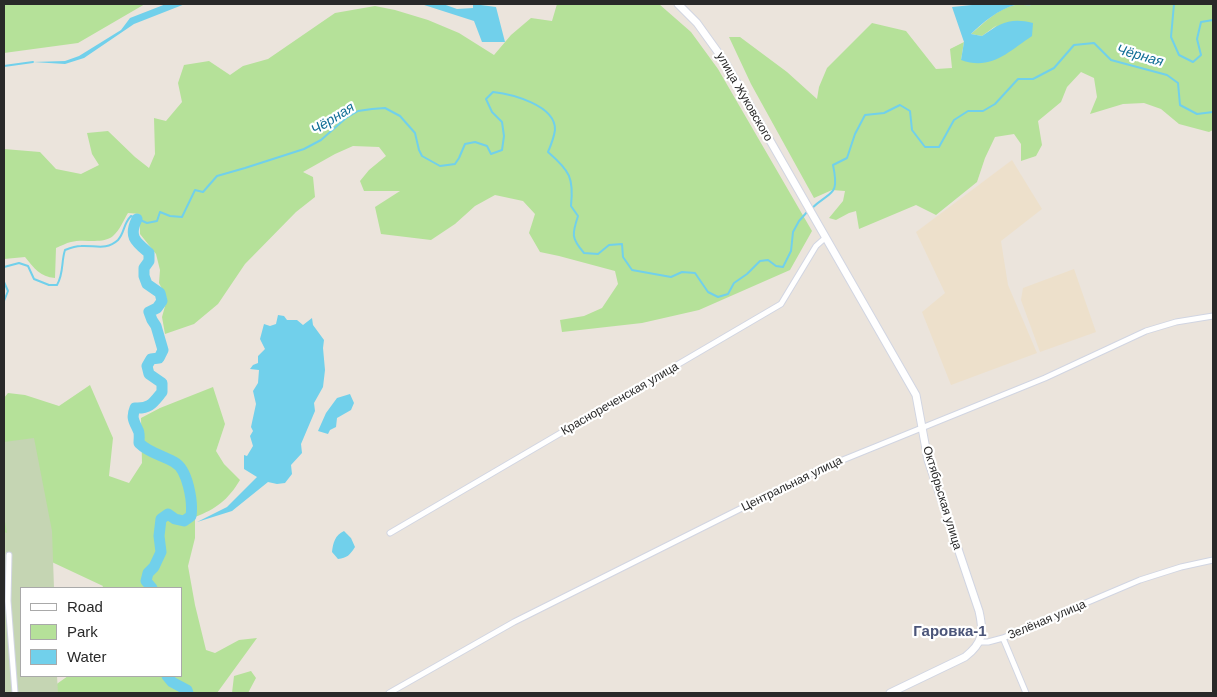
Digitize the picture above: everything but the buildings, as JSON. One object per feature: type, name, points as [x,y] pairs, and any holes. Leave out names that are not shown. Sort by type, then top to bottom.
[{"type":"main road","name":"улица Жуковского","points":[[678,4],[697,23],[725,62],[818,226]]},
{"type":"main road","name":"Октябрьская улица","points":[[818,226],[906,374],[916,395],[928,460],[979,611],[982,624],[980,642]]},
{"type":"main road","points":[[890,693],[965,657],[975,650],[980,642]]},
{"type":"street","name":"Краснореченская улица","points":[[390,533],[781,304],[816,246],[825,238]]},
{"type":"street","name":"Центральная улица","points":[[389,693],[514,622],[818,470],[1045,378],[1146,331],[1176,322],[1213,316]]},
{"type":"street","points":[[9,555],[8,601],[15,693]]},
{"type":"street","name":"Зелёная улица","points":[[980,642],[1003,638],[1140,580],[1181,567],[1213,560]]},
{"type":"street","points":[[1003,638],[1026,693]]},
{"type":"shaded area","points":[[1012,160],[1042,209],[1001,241],[1008,285],[1037,353],[951,385],[922,312],[945,293],[916,232]]},
{"type":"shaded area","points":[[1074,269],[1096,332],[1040,352],[1021,300],[1023,288]]},
{"type":"green space","points":[[4,4],[145,4],[78,43],[4,53]]},
{"type":"green space","points":[[557,4],[659,4],[691,32],[718,69],[812,231],[790,270],[699,310],[642,323],[562,332],[560,320],[584,316],[602,308],[618,284],[615,271],[540,252],[529,233],[535,214],[523,201],[495,195],[475,206],[455,224],[431,240],[381,234],[375,207],[400,191],[364,191],[360,181],[369,170],[386,156],[379,147],[353,146],[303,172],[313,177],[315,197],[296,212],[245,264],[218,304],[194,324],[165,334],[162,317],[167,299],[159,283],[160,270],[156,254],[140,234],[140,214],[128,213],[118,231],[109,239],[76,241],[56,248],[55,278],[41,274],[25,257],[4,259],[4,149],[40,152],[56,169],[81,174],[99,165],[92,154],[87,133],[108,131],[149,168],[155,154],[154,118],[166,121],[182,102],[178,83],[184,65],[209,61],[230,75],[243,66],[268,59],[335,13],[375,6],[428,20],[459,33],[494,55],[511,35],[531,18],[552,21]]},
{"type":"green space","points":[[1035,4],[1213,4],[1213,130],[1209,132],[1179,124],[1161,109],[1144,103],[1123,104],[1090,114],[1097,97],[1094,78],[1081,72],[1067,87],[1061,102],[1038,121],[1042,145],[1036,156],[1021,161],[1021,144],[1014,134],[995,137],[977,182],[936,215],[916,205],[859,229],[856,211],[836,220],[829,218],[843,201],[845,191],[832,190],[814,198],[751,84],[729,37],[740,37],[787,72],[817,99],[819,87],[827,68],[872,23],[906,31],[936,69],[952,68],[950,49],[964,42],[961,60],[997,25],[982,36],[971,34],[991,17],[1008,7]]},
{"type":"green space","points":[[90,385],[113,438],[109,476],[129,483],[142,463],[141,418],[160,408],[213,387],[225,424],[216,451],[224,464],[240,480],[221,503],[195,517],[195,538],[188,566],[206,650],[215,653],[239,640],[257,638],[217,693],[44,693],[67,677],[182,677],[182,587],[102,587],[39,556],[21,529],[4,537],[4,398],[8,393],[25,395],[59,406]]},
{"type":"green space","points":[[34,438],[52,531],[54,587],[20,587],[20,677],[57,677],[58,693],[4,693],[4,532],[7,533],[4,516],[4,442]]},
{"type":"green space","points":[[251,671],[256,678],[248,693],[232,693],[234,676]]},
{"type":"water","points":[[166,4],[185,4],[134,24],[84,58],[65,64],[33,62],[65,61],[79,56],[121,30],[130,18]]},
{"type":"water","points":[[421,4],[443,4],[457,9],[473,8],[473,4],[496,7],[505,42],[482,42],[474,21]]},
{"type":"water","points":[[982,4],[1035,4],[1015,5],[1003,10],[971,34],[982,36],[1006,22],[1025,21],[1033,23],[1032,36],[999,58],[981,63],[972,63],[961,60],[964,42],[952,7]]},
{"type":"water","points":[[278,315],[284,316],[287,320],[297,320],[303,325],[312,318],[313,325],[324,340],[325,370],[323,387],[314,403],[315,411],[301,444],[302,453],[291,465],[292,474],[285,483],[268,482],[232,511],[197,522],[227,507],[257,477],[244,469],[244,455],[247,456],[253,446],[250,436],[253,431],[251,427],[256,404],[253,391],[258,383],[259,370],[250,369],[258,363],[258,356],[265,349],[260,339],[264,324],[270,326],[276,324]]},
{"type":"water","points":[[350,394],[354,403],[351,410],[337,418],[336,427],[330,430],[328,434],[318,431],[326,413],[337,398]]},
{"type":"water","points":[[344,531],[351,538],[355,547],[348,556],[338,559],[332,552],[333,545],[337,537]]},
{"type":"waterway","name":"Чёрная","points":[[1174,4],[1171,37],[1179,55],[1193,62],[1201,55],[1197,39],[1201,22],[1213,20]]},
{"type":"waterway","name":"Чёрная","points":[[811,209],[832,192],[835,183],[833,165],[847,158],[855,134],[865,115],[884,113],[900,105],[910,111],[912,130],[925,147],[939,147],[954,120],[968,111],[983,111],[995,104],[1018,79],[1033,79],[1054,68],[1074,45],[1094,43],[1111,60],[1167,75],[1178,83],[1180,105],[1197,114],[1213,112]]},
{"type":"waterway","points":[[4,66],[33,62]]},
{"type":"waterway","name":"Чёрная","points":[[4,267],[19,263],[28,266],[34,279],[49,285],[57,285],[61,276],[65,250],[77,246],[100,247],[114,243],[120,237],[131,216],[147,223],[157,221],[160,212],[170,216],[182,217],[195,190],[203,192],[217,176],[304,149],[321,140],[346,118],[358,111],[385,108],[400,116],[415,133],[422,156],[440,166],[455,164],[465,144],[475,142],[487,146],[491,154],[502,150],[504,136],[502,122],[492,112],[486,99],[493,92],[531,102],[548,114],[553,121],[555,133],[548,152],[566,170],[569,176],[572,188],[571,206],[578,216],[574,236],[584,253],[598,254],[609,245],[622,244],[623,257],[632,270],[671,277],[682,272],[695,273],[708,292],[718,297],[728,294],[734,283],[747,274],[760,261],[768,260],[776,266],[783,267],[791,251],[793,232],[807,212]]},
{"type":"waterway","points":[[137,219],[133,235],[140,246],[149,253],[149,261],[144,268],[144,276],[147,284],[160,293],[162,301],[157,308],[149,312],[156,326],[163,350],[159,358],[151,359],[147,366],[149,374],[162,383],[162,392],[148,406],[135,408],[133,414],[139,433],[139,443],[151,452],[179,466],[186,478],[191,503],[191,516],[184,521],[175,519],[168,514],[161,519],[159,536],[161,552],[154,567],[148,573],[146,581],[151,587]]},
{"type":"waterway","name":"Чёрная","points":[[4,282],[8,291],[4,301]]},
{"type":"waterway","points":[[168,677],[172,682],[187,690],[188,693]]},
{"type":"district","name":"Гаровка-1","points":[[950,632]]}]
